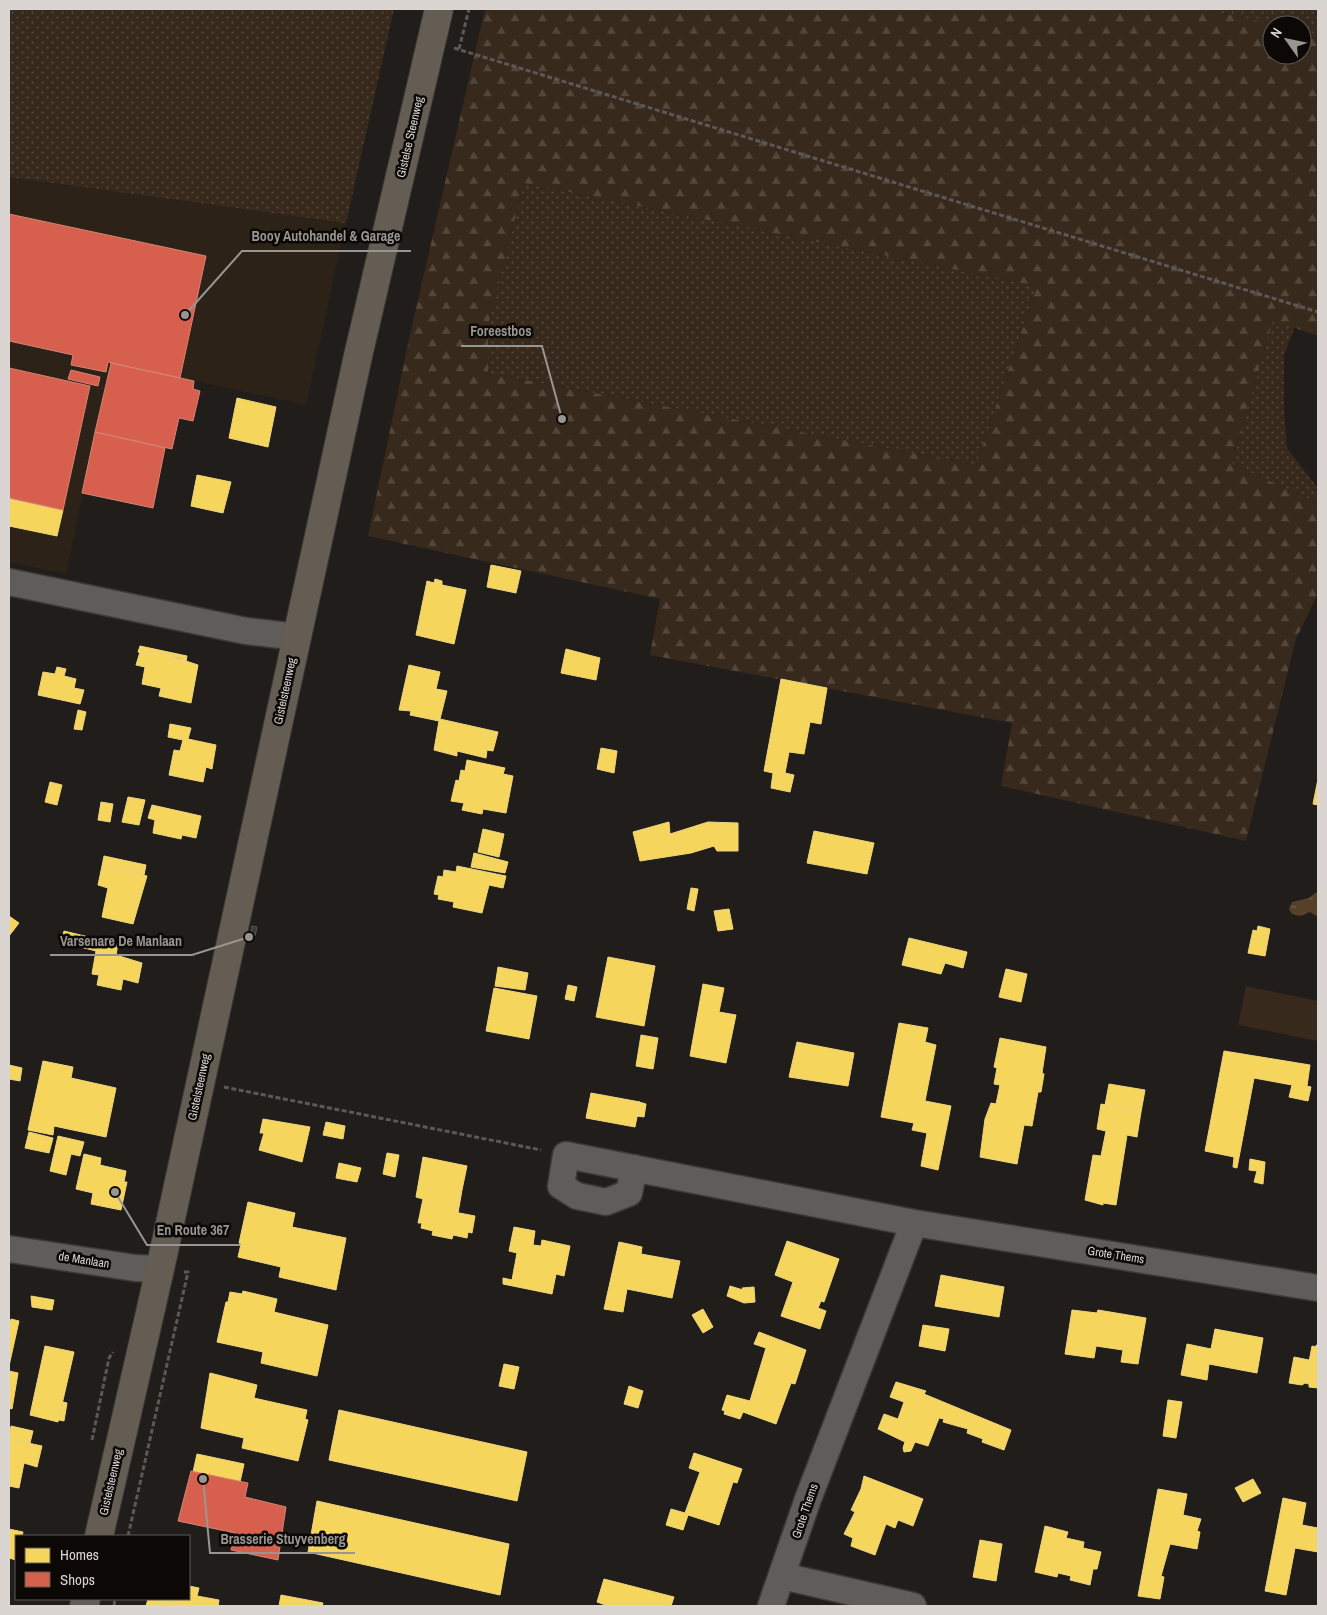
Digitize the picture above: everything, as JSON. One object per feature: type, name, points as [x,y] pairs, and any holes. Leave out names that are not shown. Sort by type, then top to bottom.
[{"type":"main road","name":"Gistelse Steenweg","points":[[379,265],[439,9]]},
{"type":"main road","name":"Gistelsteenweg","points":[[99,1535],[160,1269],[379,265]]},
{"type":"street","points":[[9,582],[246,631],[297,638]]},
{"type":"street","points":[[566,1155],[561,1186],[577,1196],[599,1201],[606,1202],[629,1193],[634,1168]]},
{"type":"street","name":"Grote Thems","points":[[566,1155],[914,1223],[1318,1288]]},
{"type":"street","name":"Grote Thems","points":[[771,1606],[808,1499],[914,1223]]},
{"type":"street","name":"de Manlaan","points":[[9,1249],[135,1268],[160,1269]]},
{"type":"street","points":[[782,1576],[913,1606]]},
{"type":"path","points":[[460,49],[469,9]]},
{"type":"path","points":[[432,42],[1318,312]]},
{"type":"path","points":[[200,1082],[566,1155]]},
{"type":"path","points":[[128,1535],[188,1272]]},
{"type":"shaded area","points":[[9,177],[346,223],[306,405],[111,363],[66,574],[9,562]]},
{"type":"green space","points":[[9,9],[394,9],[346,223],[9,177]]},
{"type":"green space","points":[[485,9],[1205,9],[1262,22],[1262,65],[1312,65],[1312,34],[1318,35],[1318,336],[1273,320],[1232,464],[1318,503],[1318,593],[1296,639],[1246,841],[1001,786],[1012,723],[650,655],[660,599],[368,536],[409,339]],"holes":[[[524,183],[1037,286],[976,465],[488,373],[488,325]]]},
{"type":"green space","points":[[1205,9],[1318,9],[1318,35],[1312,34],[1312,15],[1262,15],[1262,22]]},
{"type":"green space","points":[[524,183],[1037,286],[976,465],[488,373],[488,325]]},
{"type":"green space","points":[[1273,319],[1295,326],[1284,355],[1284,407],[1287,448],[1318,488],[1318,503],[1232,464]]},
{"type":"green space","points":[[1246,986],[1318,1001],[1318,1041],[1238,1025]]},
{"type":"water","points":[[1318,891],[1318,917],[1310,912],[1300,916],[1292,914],[1289,909],[1292,902],[1309,898]]},
{"type":"building: Homes","points":[[237,398],[276,407],[268,447],[229,438]]},
{"type":"building: Homes","points":[[197,475],[231,482],[223,513],[191,506]]},
{"type":"building: Homes","points":[[9,498],[63,510],[57,536],[9,526]]},
{"type":"building: Homes","points":[[491,565],[521,571],[516,593],[487,587]]},
{"type":"building: Homes","points":[[435,579],[442,581],[442,585],[466,590],[454,644],[416,635],[427,581],[434,583]]},
{"type":"building: Homes","points":[[140,646],[187,656],[186,662],[183,662],[183,659],[156,651],[154,656],[138,652]]},
{"type":"building: Homes","points":[[566,649],[600,658],[596,680],[561,673]]},
{"type":"building: Homes","points":[[156,651],[198,665],[191,703],[159,696],[161,688],[142,684],[145,667],[136,665],[140,652],[154,656]]},
{"type":"building: Homes","points":[[409,665],[440,672],[436,689],[447,691],[440,719],[498,732],[493,751],[487,750],[486,758],[457,751],[457,756],[434,750],[439,721],[410,715],[411,711],[399,710]]},
{"type":"building: Homes","points":[[57,667],[66,669],[64,676],[76,679],[74,688],[84,690],[80,704],[38,695],[43,672],[55,674]]},
{"type":"building: Homes","points":[[781,679],[827,688],[821,724],[810,722],[804,754],[789,752],[785,773],[794,775],[790,792],[771,788],[773,773],[764,771]]},
{"type":"building: Homes","points":[[78,710],[86,712],[82,730],[74,729]]},
{"type":"building: Homes","points":[[170,724],[191,728],[188,739],[216,745],[212,769],[206,767],[203,782],[169,775],[174,750],[180,751],[183,740],[168,737]]},
{"type":"building: Homes","points":[[601,748],[617,751],[614,773],[597,769]]},
{"type":"building: Homes","points":[[467,760],[505,768],[503,774],[513,776],[506,813],[483,809],[482,814],[462,810],[464,803],[451,801],[456,780],[459,781],[461,770],[465,771]]},
{"type":"building: Homes","points":[[1318,779],[1318,805],[1313,804]]},
{"type":"building: Homes","points":[[50,782],[62,785],[57,805],[45,802]]},
{"type":"building: Homes","points":[[128,797],[145,800],[139,825],[122,822]]},
{"type":"building: Homes","points":[[101,802],[113,804],[110,822],[98,820]]},
{"type":"building: Homes","points":[[152,805],[201,816],[196,838],[182,835],[181,839],[153,833],[155,820],[148,818]]},
{"type":"building: Homes","points":[[669,822],[670,834],[708,822],[738,823],[738,851],[717,851],[714,846],[691,853],[640,861],[633,832]]},
{"type":"building: Homes","points":[[483,829],[504,834],[499,857],[478,852]]},
{"type":"building: Homes","points":[[814,831],[874,843],[867,874],[807,863]]},
{"type":"building: Homes","points":[[474,853],[508,862],[505,873],[471,867]]},
{"type":"building: Homes","points":[[104,856],[146,865],[144,875],[102,866]]},
{"type":"building: Homes","points":[[102,866],[147,876],[133,924],[102,917],[108,888],[98,885]]},
{"type":"building: Homes","points":[[457,866],[506,876],[503,888],[489,885],[482,913],[453,907],[454,902],[438,899],[439,895],[434,894],[438,876],[443,877],[444,870],[456,872]]},
{"type":"building: Homes","points":[[691,888],[698,889],[694,911],[687,909]]},
{"type":"building: Homes","points":[[729,909],[733,929],[718,931],[714,911]]},
{"type":"building: Homes","points":[[9,916],[19,923],[9,936]]},
{"type":"building: Homes","points":[[1258,926],[1270,929],[1265,956],[1248,953],[1253,930],[1257,931]]},
{"type":"building: Homes","points":[[64,931],[118,944],[116,955],[142,963],[138,983],[123,979],[121,990],[97,985],[99,975],[92,974],[96,951],[61,942]]},
{"type":"building: Homes","points":[[909,938],[967,952],[963,968],[945,963],[941,974],[902,965]]},
{"type":"building: Homes","points":[[608,957],[655,966],[644,1026],[596,1017]]},
{"type":"building: Homes","points":[[498,967],[528,973],[525,990],[495,986]]},
{"type":"building: Homes","points":[[1006,969],[1027,974],[1021,1002],[999,997]]},
{"type":"building: Homes","points":[[703,984],[724,988],[719,1012],[736,1015],[726,1063],[690,1056]]},
{"type":"building: Homes","points":[[568,985],[577,987],[574,1001],[565,999]]},
{"type":"building: Homes","points":[[494,988],[537,996],[529,1039],[486,1031]]},
{"type":"building: Homes","points":[[899,1023],[928,1028],[925,1042],[936,1045],[925,1101],[951,1106],[938,1170],[921,1166],[927,1133],[912,1130],[914,1123],[881,1117]]},
{"type":"building: Homes","points":[[641,1035],[658,1038],[653,1069],[636,1066]]},
{"type":"building: Homes","points":[[1000,1038],[1046,1047],[1041,1092],[1038,1092],[1032,1126],[1024,1125],[1017,1164],[980,1157],[985,1119],[991,1103],[996,1104],[1000,1085],[994,1084],[997,1068],[994,1067]]},
{"type":"building: Homes","points":[[797,1042],[854,1053],[848,1086],[789,1077]]},
{"type":"building: Homes","points":[[1224,1051],[1310,1065],[1307,1086],[1311,1087],[1308,1101],[1289,1097],[1292,1085],[1254,1078],[1237,1168],[1233,1167],[1234,1157],[1205,1151]]},
{"type":"building: Homes","points":[[43,1061],[73,1067],[71,1078],[116,1088],[106,1137],[54,1126],[53,1135],[28,1130]]},
{"type":"building: Homes","points":[[9,1065],[22,1068],[20,1081],[9,1079]]},
{"type":"building: Homes","points":[[1109,1084],[1145,1090],[1141,1112],[1105,1105]]},
{"type":"building: Homes","points":[[591,1093],[640,1102],[635,1127],[586,1118]]},
{"type":"building: Homes","points":[[639,1102],[646,1104],[644,1117],[637,1116]]},
{"type":"building: Homes","points":[[1101,1104],[1141,1112],[1137,1137],[1127,1135],[1116,1205],[1103,1203],[1103,1205],[1085,1200],[1093,1155],[1101,1156],[1106,1131],[1097,1129]]},
{"type":"building: Homes","points":[[263,1119],[310,1127],[302,1162],[259,1150],[264,1133],[260,1133]]},
{"type":"building: Homes","points":[[326,1122],[345,1126],[343,1139],[323,1135]]},
{"type":"building: Homes","points":[[29,1132],[53,1138],[49,1153],[25,1148]]},
{"type":"building: Homes","points":[[58,1136],[84,1142],[80,1156],[71,1154],[66,1175],[50,1171]]},
{"type":"building: Homes","points":[[387,1153],[399,1155],[395,1177],[383,1174]]},
{"type":"building: Homes","points":[[84,1154],[101,1158],[100,1165],[126,1171],[124,1182],[127,1182],[121,1210],[91,1204],[93,1193],[76,1189]]},
{"type":"building: Homes","points":[[423,1157],[467,1166],[462,1190],[459,1189],[454,1212],[475,1216],[472,1233],[468,1232],[467,1238],[453,1235],[452,1239],[432,1235],[433,1231],[421,1228],[422,1223],[418,1223],[423,1199],[416,1197]]},
{"type":"building: Homes","points":[[1250,1159],[1265,1162],[1263,1184],[1254,1182],[1257,1171],[1249,1170]]},
{"type":"building: Homes","points":[[339,1163],[361,1168],[357,1182],[336,1178]]},
{"type":"building: Homes","points":[[459,1189],[462,1190],[458,1213],[454,1212]]},
{"type":"building: Homes","points":[[248,1202],[295,1213],[292,1227],[346,1238],[336,1290],[279,1277],[281,1267],[238,1257],[241,1244],[239,1243]]},
{"type":"building: Homes","points":[[514,1227],[535,1231],[533,1245],[541,1246],[542,1240],[570,1246],[564,1276],[556,1274],[552,1294],[503,1284],[503,1278],[512,1280],[517,1253],[509,1251]]},
{"type":"building: Homes","points":[[787,1241],[839,1259],[824,1302],[821,1301],[818,1308],[826,1311],[820,1329],[781,1316],[793,1282],[775,1275]]},
{"type":"building: Homes","points":[[619,1242],[642,1247],[641,1254],[680,1261],[672,1298],[627,1289],[623,1312],[604,1309]]},
{"type":"building: Homes","points":[[941,1275],[1004,1287],[999,1317],[935,1306]]},
{"type":"building: Homes","points":[[730,1286],[743,1290],[742,1288],[754,1287],[755,1302],[744,1303],[727,1296]]},
{"type":"building: Homes","points":[[243,1291],[277,1299],[274,1312],[328,1325],[317,1376],[261,1363],[263,1352],[217,1342],[230,1292],[242,1294]]},
{"type":"building: Homes","points":[[31,1296],[54,1300],[52,1310],[32,1307]]},
{"type":"building: Homes","points":[[703,1309],[713,1327],[703,1333],[692,1315]]},
{"type":"building: Homes","points":[[1072,1310],[1097,1313],[1098,1310],[1146,1318],[1138,1364],[1121,1362],[1123,1350],[1096,1346],[1094,1358],[1065,1354]]},
{"type":"building: Homes","points":[[11,1319],[19,1321],[9,1366],[9,1328]]},
{"type":"building: Homes","points":[[923,1325],[949,1329],[945,1351],[919,1346]]},
{"type":"building: Homes","points":[[1215,1329],[1263,1338],[1257,1373],[1209,1364],[1207,1380],[1181,1375],[1187,1344],[1211,1349]]},
{"type":"building: Homes","points":[[759,1332],[806,1350],[795,1384],[791,1383],[776,1424],[743,1412],[740,1419],[724,1414],[725,1411],[722,1410],[727,1395],[750,1401],[766,1348],[754,1344]]},
{"type":"building: Homes","points":[[1316,1345],[1318,1346],[1318,1388],[1309,1387],[1309,1384],[1305,1383],[1312,1346],[1316,1347]]},
{"type":"building: Homes","points":[[45,1346],[74,1352],[58,1422],[30,1415]]},
{"type":"building: Homes","points":[[1294,1357],[1309,1360],[1305,1383],[1302,1385],[1289,1383]]},
{"type":"building: Homes","points":[[504,1364],[519,1367],[514,1389],[499,1386]]},
{"type":"building: Homes","points":[[9,1371],[18,1373],[12,1409],[9,1408]]},
{"type":"building: Homes","points":[[210,1373],[257,1385],[254,1398],[307,1410],[305,1419],[308,1420],[298,1461],[242,1448],[244,1438],[201,1428]]},
{"type":"building: Homes","points":[[896,1382],[926,1391],[924,1394],[1011,1430],[1004,1450],[982,1442],[983,1439],[967,1433],[968,1429],[943,1422],[944,1419],[939,1418],[928,1446],[915,1442],[911,1451],[904,1452],[905,1442],[878,1429],[884,1414],[898,1419],[904,1402],[890,1397]]},
{"type":"building: Homes","points":[[629,1386],[643,1391],[638,1408],[624,1404]]},
{"type":"building: Homes","points":[[1168,1400],[1182,1402],[1176,1438],[1163,1436]]},
{"type":"building: Homes","points":[[63,1402],[67,1403],[64,1421],[59,1420]]},
{"type":"building: Homes","points":[[339,1410],[527,1452],[517,1501],[329,1460]]},
{"type":"building: Homes","points":[[11,1426],[33,1431],[30,1443],[9,1439]]},
{"type":"building: Homes","points":[[9,1439],[42,1446],[37,1467],[24,1463],[19,1488],[9,1486]]},
{"type":"building: Homes","points":[[694,1453],[742,1469],[737,1483],[733,1482],[719,1525],[688,1515],[683,1530],[666,1525],[671,1509],[685,1513],[700,1472],[689,1468]]},
{"type":"building: Homes","points":[[197,1454],[244,1464],[240,1482],[193,1472]]},
{"type":"building: Homes","points":[[864,1476],[923,1499],[913,1526],[898,1520],[895,1528],[886,1524],[875,1555],[851,1546],[853,1538],[844,1534],[855,1512],[851,1510],[861,1489]]},
{"type":"building: Homes","points":[[1253,1479],[1261,1493],[1243,1502],[1235,1488]]},
{"type":"building: Homes","points":[[1158,1489],[1187,1494],[1183,1515],[1201,1519],[1197,1531],[1200,1532],[1197,1549],[1170,1544],[1161,1576],[1164,1577],[1160,1599],[1138,1596]]},
{"type":"building: Homes","points":[[1283,1498],[1306,1503],[1302,1525],[1318,1528],[1318,1552],[1295,1548],[1286,1595],[1265,1591]]},
{"type":"building: Homes","points":[[317,1501],[509,1544],[500,1595],[308,1552]]},
{"type":"building: Homes","points":[[1045,1526],[1068,1532],[1066,1538],[1084,1542],[1083,1548],[1101,1552],[1097,1569],[1093,1569],[1090,1585],[1070,1580],[1071,1576],[1058,1573],[1057,1577],[1035,1572]]},
{"type":"building: Homes","points":[[9,1529],[23,1532],[22,1535],[15,1535],[15,1560],[9,1558]]},
{"type":"building: Homes","points":[[980,1540],[1002,1544],[996,1581],[973,1577]]},
{"type":"building: Homes","points":[[604,1579],[674,1597],[671,1606],[608,1606],[597,1602]]},
{"type":"building: Homes","points":[[190,1586],[199,1588],[197,1596],[219,1600],[218,1606],[184,1606],[153,1600],[190,1600]]},
{"type":"building: Homes","points":[[281,1595],[323,1603],[322,1606],[279,1606]]},
{"type":"building: Homes","points":[[148,1600],[153,1600],[184,1606],[146,1606]]},
{"type":"building: Shops","points":[[9,214],[206,256],[180,378],[108,362],[106,372],[71,365],[73,355],[9,341]]},
{"type":"building: Shops","points":[[111,363],[194,381],[193,389],[200,391],[193,421],[179,418],[172,449],[95,432]]},
{"type":"building: Shops","points":[[9,368],[90,386],[63,510],[9,498]]},
{"type":"building: Shops","points":[[71,370],[100,377],[98,386],[68,379]]},
{"type":"building: Shops","points":[[95,432],[165,448],[153,508],[82,493]]},
{"type":"building: Shops","points":[[191,1471],[248,1483],[245,1497],[286,1507],[278,1560],[231,1550],[235,1533],[178,1521]]},
{"type":"building: Other","points":[[252,926],[257,927],[255,936],[250,935]]},
{"type":"place","name":"Booy Autohandel & Garage","points":[[185,315]]},
{"type":"place","name":"Foreestbos","points":[[562,419]]},
{"type":"place","name":"Varsenare De Manlaan","points":[[249,937]]},
{"type":"place","name":"En Route 367","points":[[115,1192]]},
{"type":"place","name":"Brasserie Stuyvenberg","points":[[203,1479]]}]
